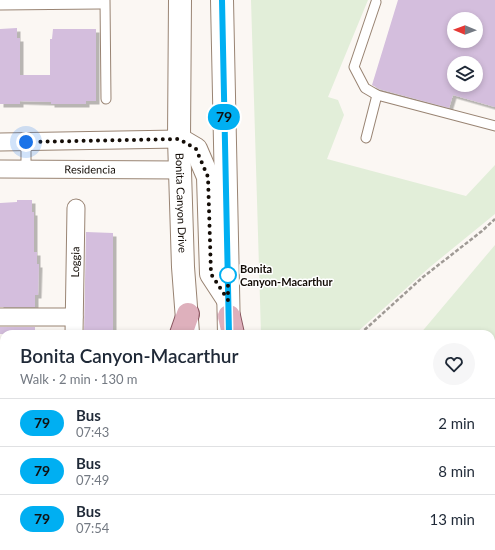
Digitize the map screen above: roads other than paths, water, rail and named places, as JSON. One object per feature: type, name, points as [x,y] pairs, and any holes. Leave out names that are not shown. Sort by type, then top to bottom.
[{"type":"main road","name":"Bonita Canyon Drive","points":[[180,0],[179,139],[186,327]]},
{"type":"main road","points":[[222,0],[230,321]]},
{"type":"main road","points":[[179,139],[196,149],[208,177],[211,274],[230,321]]},
{"type":"street","points":[[0,1],[100,0]]},
{"type":"street","points":[[0,142],[179,139]]},
{"type":"street","name":"Residencia","points":[[0,168],[180,170]]},
{"type":"street","name":"Loggia","points":[[74,330],[76,208]]},
{"type":"street","points":[[0,317],[74,317]]},
{"type":"lane","points":[[105,0],[106,99]]},
{"type":"lane","points":[[376,2],[354,67],[365,88],[377,95],[495,126]]},
{"type":"lane","points":[[366,138],[377,95]]},
{"type":"lane","points":[[26,142],[26,168]]},
{"type":"place","name":"Bonita Canyon-Macarthur","points":[[228,275]]}]
